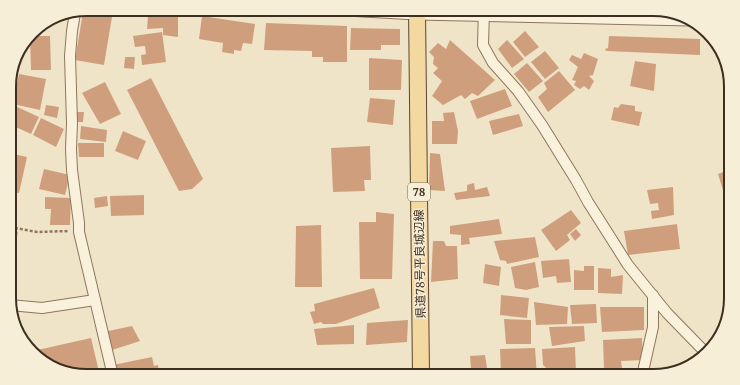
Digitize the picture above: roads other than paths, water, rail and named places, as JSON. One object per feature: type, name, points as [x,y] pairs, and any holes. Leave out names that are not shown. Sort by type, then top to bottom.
[{"type":"main road","name":"県道78号平良城辺線","points":[[417,16],[421,369]]},
{"type":"street","points":[[484,16],[483,45],[493,63],[518,91],[542,125],[612,241],[628,264],[653,294],[667,314],[702,349]]},
{"type":"street","points":[[613,16],[673,18]]},
{"type":"street","points":[[74,17],[70,56],[72,170],[79,232],[111,369]]},
{"type":"street","points":[[644,369],[653,328],[653,294]]},
{"type":"street","points":[[17,306],[42,308],[96,300]]}]
